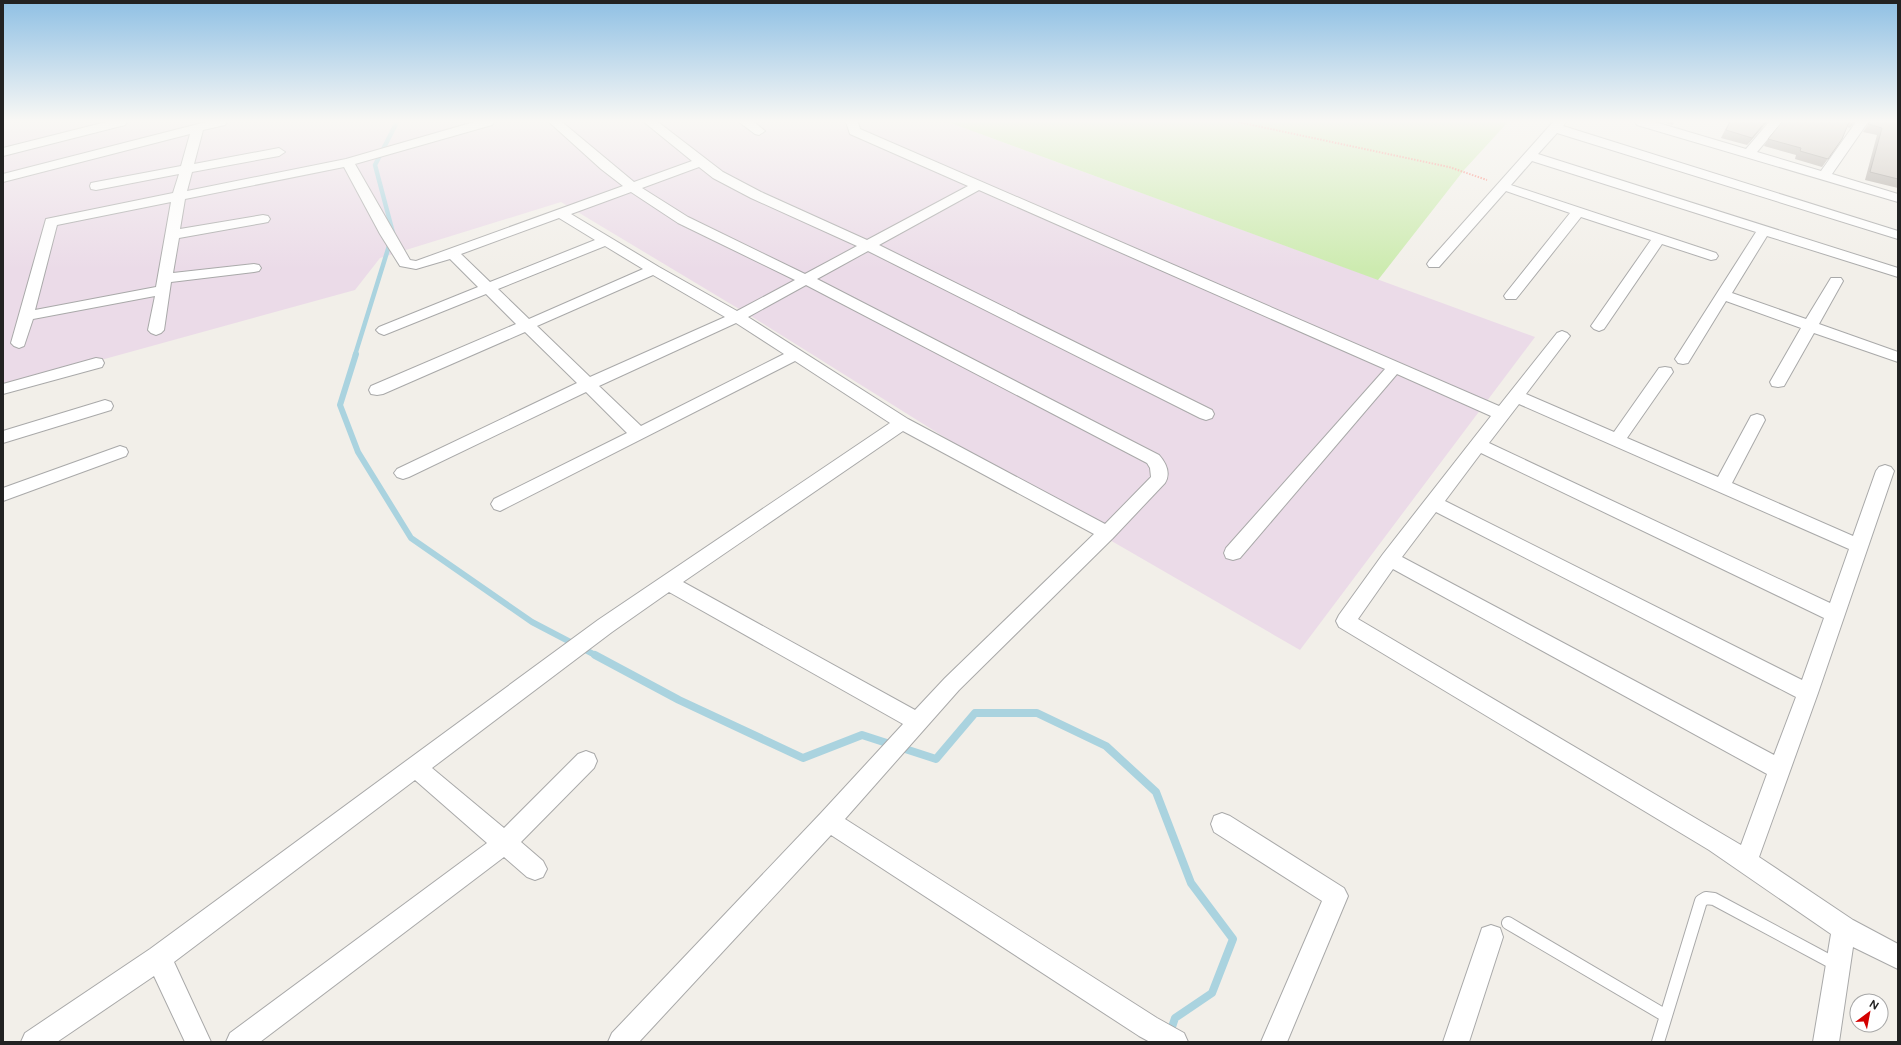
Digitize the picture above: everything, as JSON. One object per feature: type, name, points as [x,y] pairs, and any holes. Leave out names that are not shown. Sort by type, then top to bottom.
[{"type":"street","points":[[3,178],[31,171]]},
{"type":"street","points":[[96,186],[177,171]]},
{"type":"street","points":[[156,330],[178,196],[185,171]]},
{"type":"street","points":[[18,343],[51,222],[304,171]]},
{"type":"street","points":[[353,171],[394,246],[405,263],[410,265],[419,264],[452,253],[676,171]]},
{"type":"street","points":[[611,171],[632,187],[684,220],[805,279],[1153,459],[1158,465],[1160,471],[1159,478],[1107,533],[952,684],[829,821],[621,1042]]},
{"type":"street","points":[[712,171],[756,195],[869,246],[1206,414]]},
{"type":"street","points":[[946,171],[1502,414]]},
{"type":"street","points":[[1434,264],[1517,171]]},
{"type":"street","points":[[1576,171],[1898,273]]},
{"type":"street","points":[[1699,171],[1898,235]]},
{"type":"street","points":[[1806,171],[1897,196]]},
{"type":"street","points":[[1824,176],[1828,171]]},
{"type":"street","points":[[403,473],[588,384],[737,317],[979,185]]},
{"type":"street","points":[[1504,186],[1712,256]]},
{"type":"street","points":[[1511,296],[1578,211]]},
{"type":"street","points":[[560,213],[654,270],[737,317],[902,423],[1107,533]]},
{"type":"street","points":[[172,235],[262,219]]},
{"type":"street","points":[[1683,359],[1763,230]]},
{"type":"street","points":[[1599,326],[1659,238]]},
{"type":"street","points":[[384,330],[606,240]]},
{"type":"street","points":[[452,253],[639,434]]},
{"type":"street","points":[[26,316],[163,284],[254,268]]},
{"type":"street","points":[[377,390],[654,270]]},
{"type":"street","points":[[1778,382],[1836,281]]},
{"type":"street","points":[[1723,295],[1898,357]]},
{"type":"street","points":[[1562,336],[1390,559],[1346,621],[1717,842],[1844,929],[1898,957]]},
{"type":"street","points":[[500,504],[795,355]]},
{"type":"street","points":[[3,390],[96,363]]},
{"type":"street","points":[[1233,553],[1395,367]]},
{"type":"street","points":[[1617,440],[1665,372]]},
{"type":"street","points":[[1516,396],[1859,546]]},
{"type":"street","points":[[3,437],[105,406]]},
{"type":"street","points":[[1722,486],[1757,420]]},
{"type":"street","points":[[34,1042],[159,958],[590,637],[902,423]]},
{"type":"street","points":[[1478,445],[1835,614]]},
{"type":"street","points":[[3,496],[120,452]]},
{"type":"street","points":[[1746,862],[1779,769],[1808,694],[1886,471]]},
{"type":"street","points":[[1434,503],[1808,694]]},
{"type":"street","points":[[1390,559],[1779,769]]},
{"type":"street","points":[[668,583],[913,728]]},
{"type":"street","points":[[239,1042],[505,843],[586,761]]},
{"type":"street","points":[[415,767],[535,869]]},
{"type":"street","points":[[829,821],[1150,1028],[1175,1042]]},
{"type":"street","points":[[1222,824],[1336,896],[1274,1042]]},
{"type":"street","points":[[1826,1042],[1844,929]]},
{"type":"street","points":[[1456,1042],[1499,930]]},
{"type":"street","points":[[159,958],[198,1042]]},
{"type":"lane","points":[[1658,1042],[1701,901],[1706,898],[1714,899],[1838,966]]},
{"type":"lane","points":[[1499,930],[1666,1016]]},
{"type":"path","points":[[1460,171],[1504,186]]},
{"type":"shaded area","points":[[3,171],[1081,171],[1535,337],[1300,650],[1096,532],[754,318],[561,202],[380,258],[355,290],[3,387]]},
{"type":"green space","points":[[1081,171],[1463,171],[1378,280]]},
{"type":"building","points":[[1870,171],[1898,171],[1898,179],[1870,172]]},
{"type":"waterway","points":[[355,355],[393,233],[377,171]]},
{"type":"waterway","points":[[356,354],[340,405],[358,452],[411,538],[532,622],[597,656]]},
{"type":"waterway","points":[[595,655],[679,700],[803,758],[862,735],[936,759],[975,713],[1037,713],[1106,746],[1156,792],[1191,883],[1233,939],[1212,993],[1175,1018],[1167,1042]]}]
